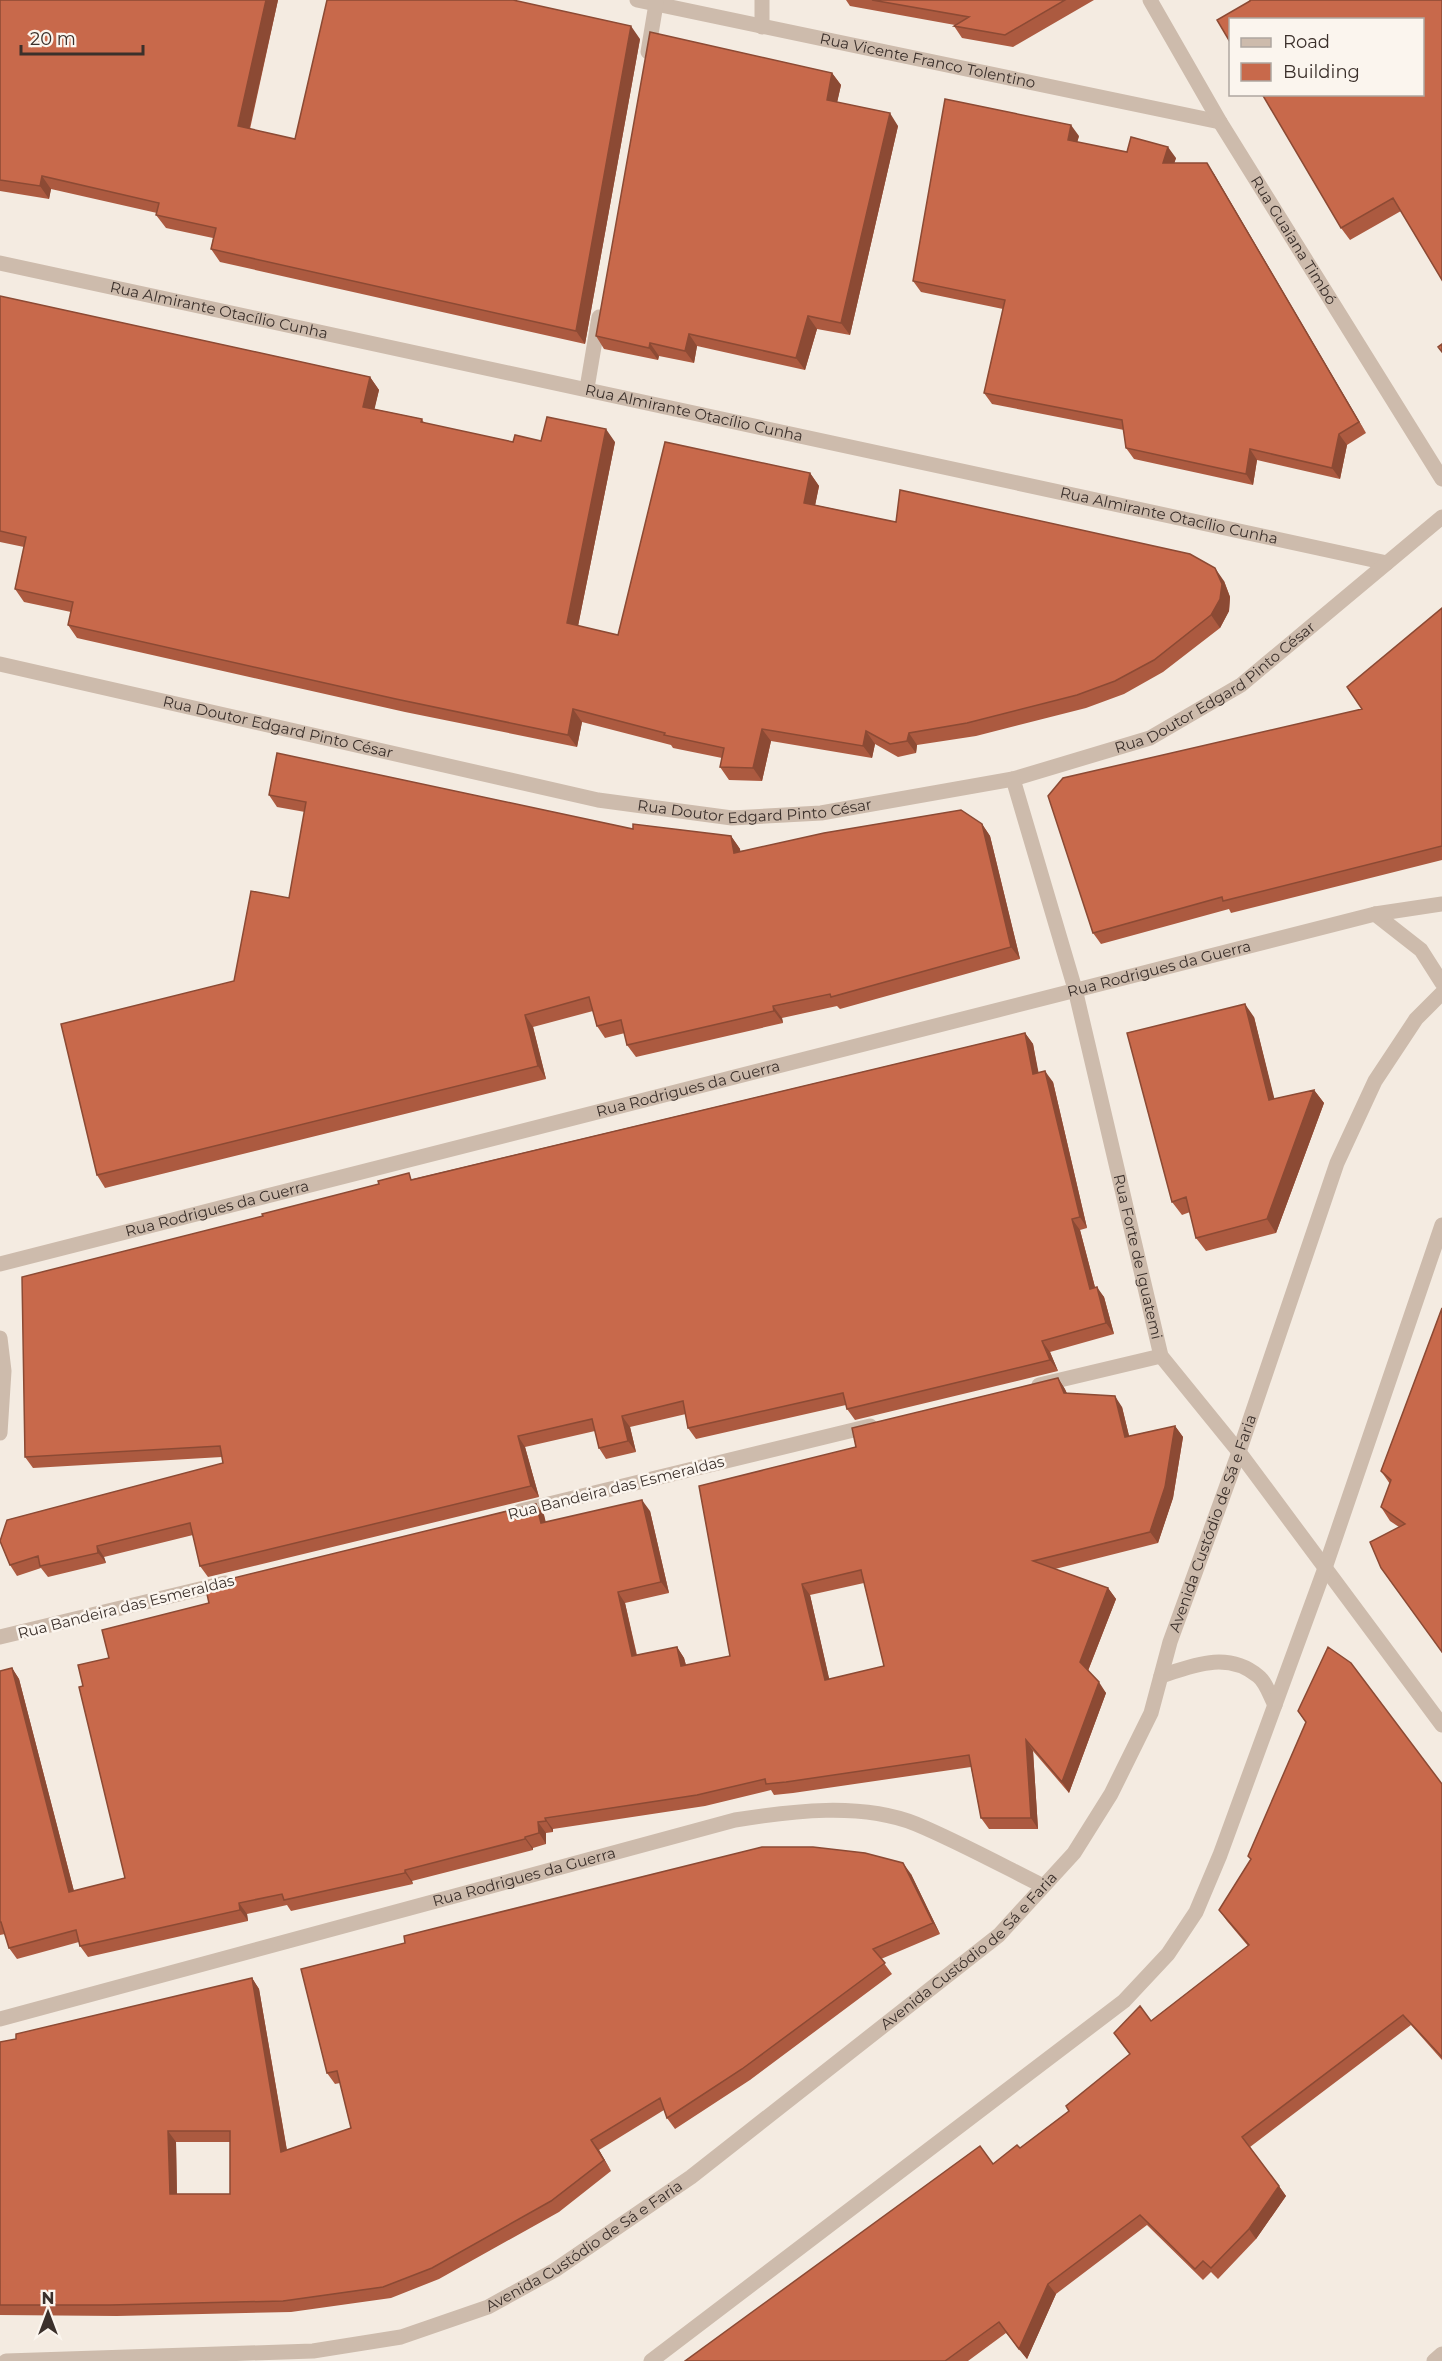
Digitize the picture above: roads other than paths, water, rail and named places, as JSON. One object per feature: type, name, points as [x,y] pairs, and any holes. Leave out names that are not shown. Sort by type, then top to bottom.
[{"type":"street","name":"Rua Vicente Franco Tolentino","points":[[637,0],[656,4],[679,4],[762,27],[1220,122]]},
{"type":"street","points":[[762,0],[762,27]]},
{"type":"street","name":"Rua Guaiana Timbó","points":[[1150,0],[1220,122],[1442,479]]},
{"type":"street","points":[[644,72],[656,4]]},
{"type":"street","name":"Rua Almirante Otacílio Cunha","points":[[0,263],[1387,563]]},
{"type":"street","points":[[586,388],[603,298]]},
{"type":"street","name":"Rua Doutor Edgard Pinto César","points":[[0,664],[598,800],[732,818],[820,813],[1012,779],[1150,738],[1241,685],[1442,517]]},
{"type":"street","name":"Rua Forte de Iguatemi","points":[[1012,779],[1076,989],[1161,1356],[1239,1452],[1442,1725]]},
{"type":"street","name":"Rua Rodrigues da Guerra","points":[[0,1264],[1375,914],[1442,904]]},
{"type":"street","points":[[1375,914],[1421,950],[1442,983]]},
{"type":"street","name":"Avenida Custódio de Sá e Faria","points":[[6,2361],[313,2351],[401,2337],[488,2307],[555,2270],[692,2177],[999,1935],[1074,1853],[1111,1794],[1151,1713],[1170,1642],[1239,1452],[1337,1163],[1375,1081],[1416,1019],[1442,993]]},
{"type":"street","points":[[651,2361],[1124,2001],[1168,1954],[1196,1912],[1275,1705],[1325,1568],[1442,1225]]},
{"type":"street","points":[[0,1338],[4,1371],[0,1432]]},
{"type":"street","points":[[1022,1390],[1161,1356]]},
{"type":"street","name":"Rua Bandeira das Esmeraldas","points":[[499,1516],[883,1423]]},
{"type":"street","name":"Rua Bandeira das Esmeraldas","points":[[0,1637],[244,1578]]},
{"type":"street","points":[[1161,1676],[1203,1662],[1233,1662],[1260,1677],[1275,1705]]},
{"type":"street","name":"Rua Rodrigues da Guerra","points":[[0,2019],[723,1823],[788,1811],[857,1811],[914,1823],[1043,1886]]},
{"type":"street","points":[[1434,2361],[1442,2354]]}]
